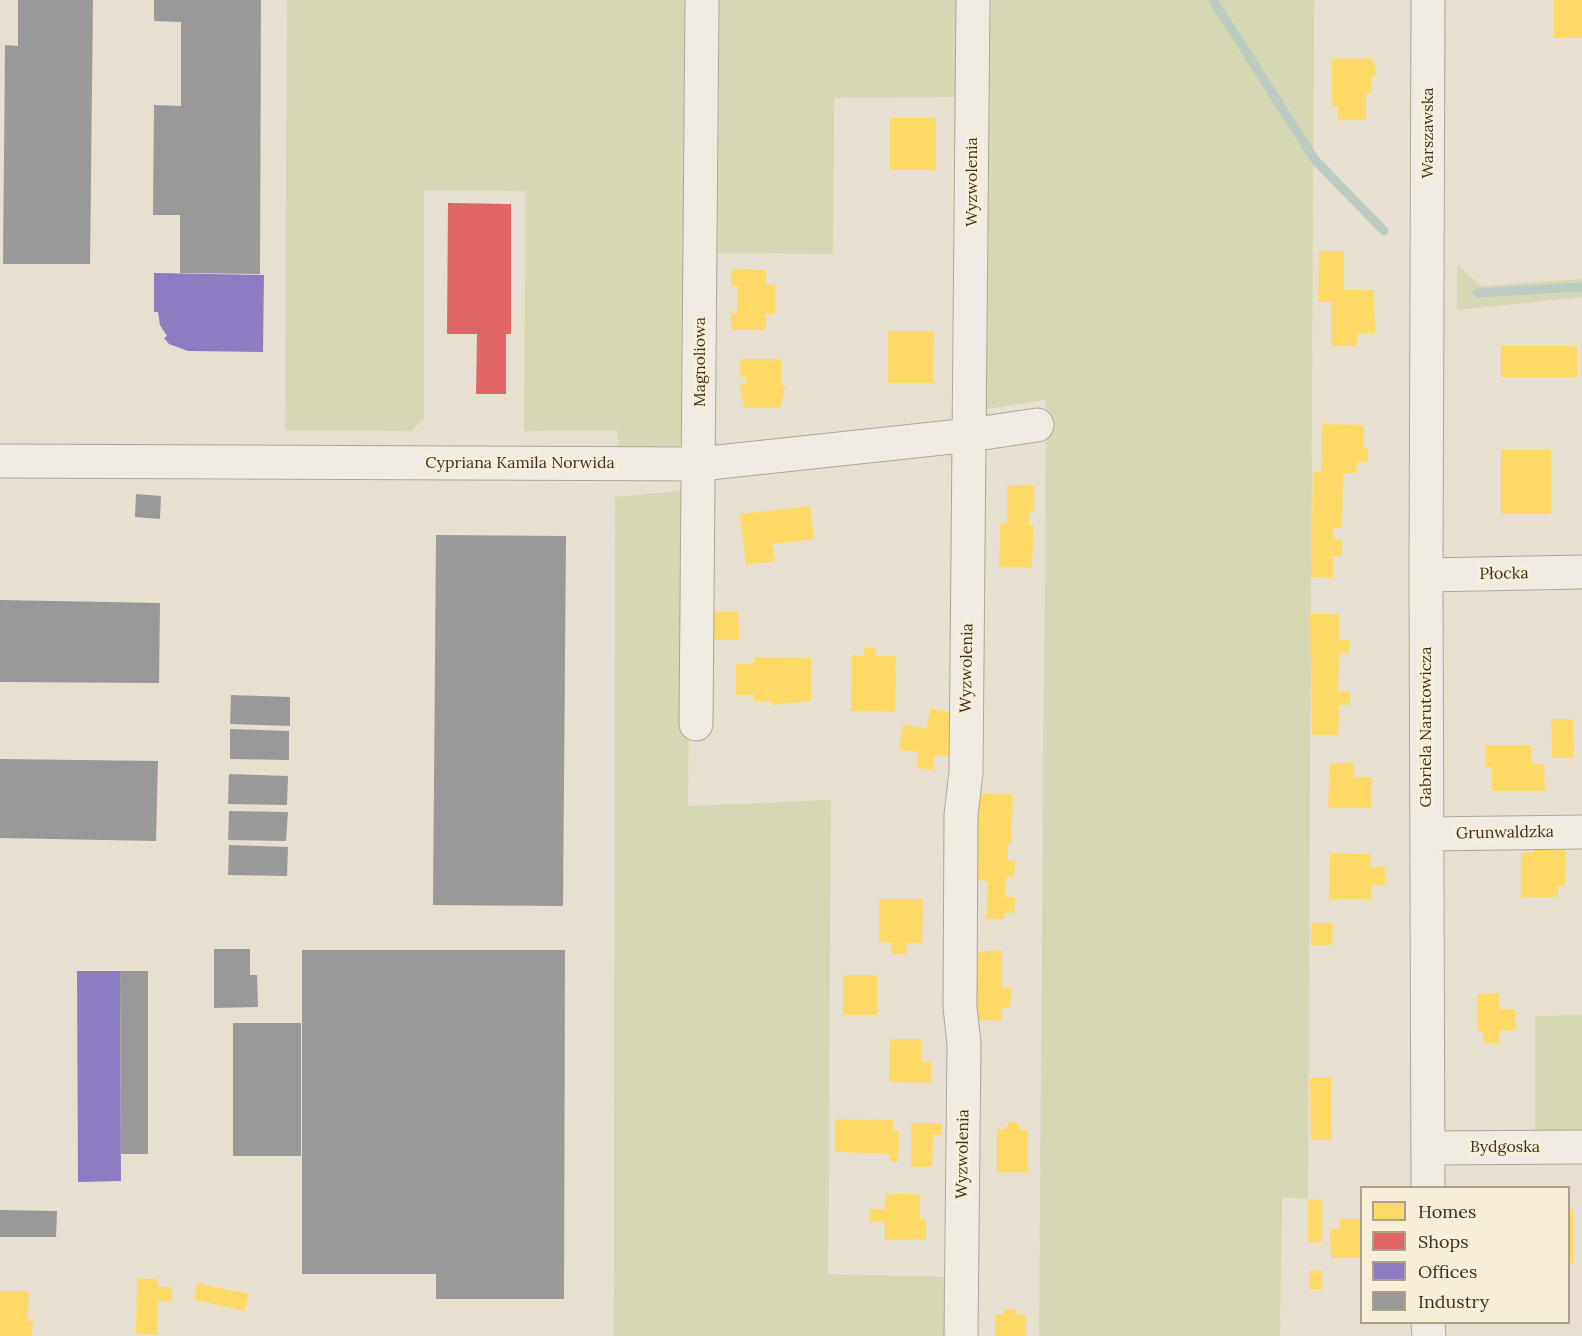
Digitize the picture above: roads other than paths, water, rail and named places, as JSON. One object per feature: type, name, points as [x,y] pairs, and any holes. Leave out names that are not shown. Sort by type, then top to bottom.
[{"type":"street","name":"Magnoliowa","points":[[696,724],[700,464],[702,0]]},
{"type":"street","name":"Wyzwolenia","points":[[961,1336],[964,1044],[960,1007],[961,815],[966,772],[973,0]]},
{"type":"street","name":"Warszawska","points":[[1428,0],[1428,267]]},
{"type":"street","name":"Gabriela Narutowicza","points":[[1428,267],[1426,575],[1428,1186]]},
{"type":"street","name":"Cypriana Kamila Norwida","points":[[0,461],[700,464],[970,435],[1037,425]]},
{"type":"street","name":"Płocka","points":[[1426,575],[1582,572]]},
{"type":"street","name":"Grunwaldzka","points":[[1427,834],[1582,832]]},
{"type":"street","name":"Bydgoska","points":[[1428,1148],[1582,1147]]},
{"type":"waterway","points":[[1213,0],[1315,160],[1384,231]]},
{"type":"waterway","points":[[1477,293],[1582,287]]}]
